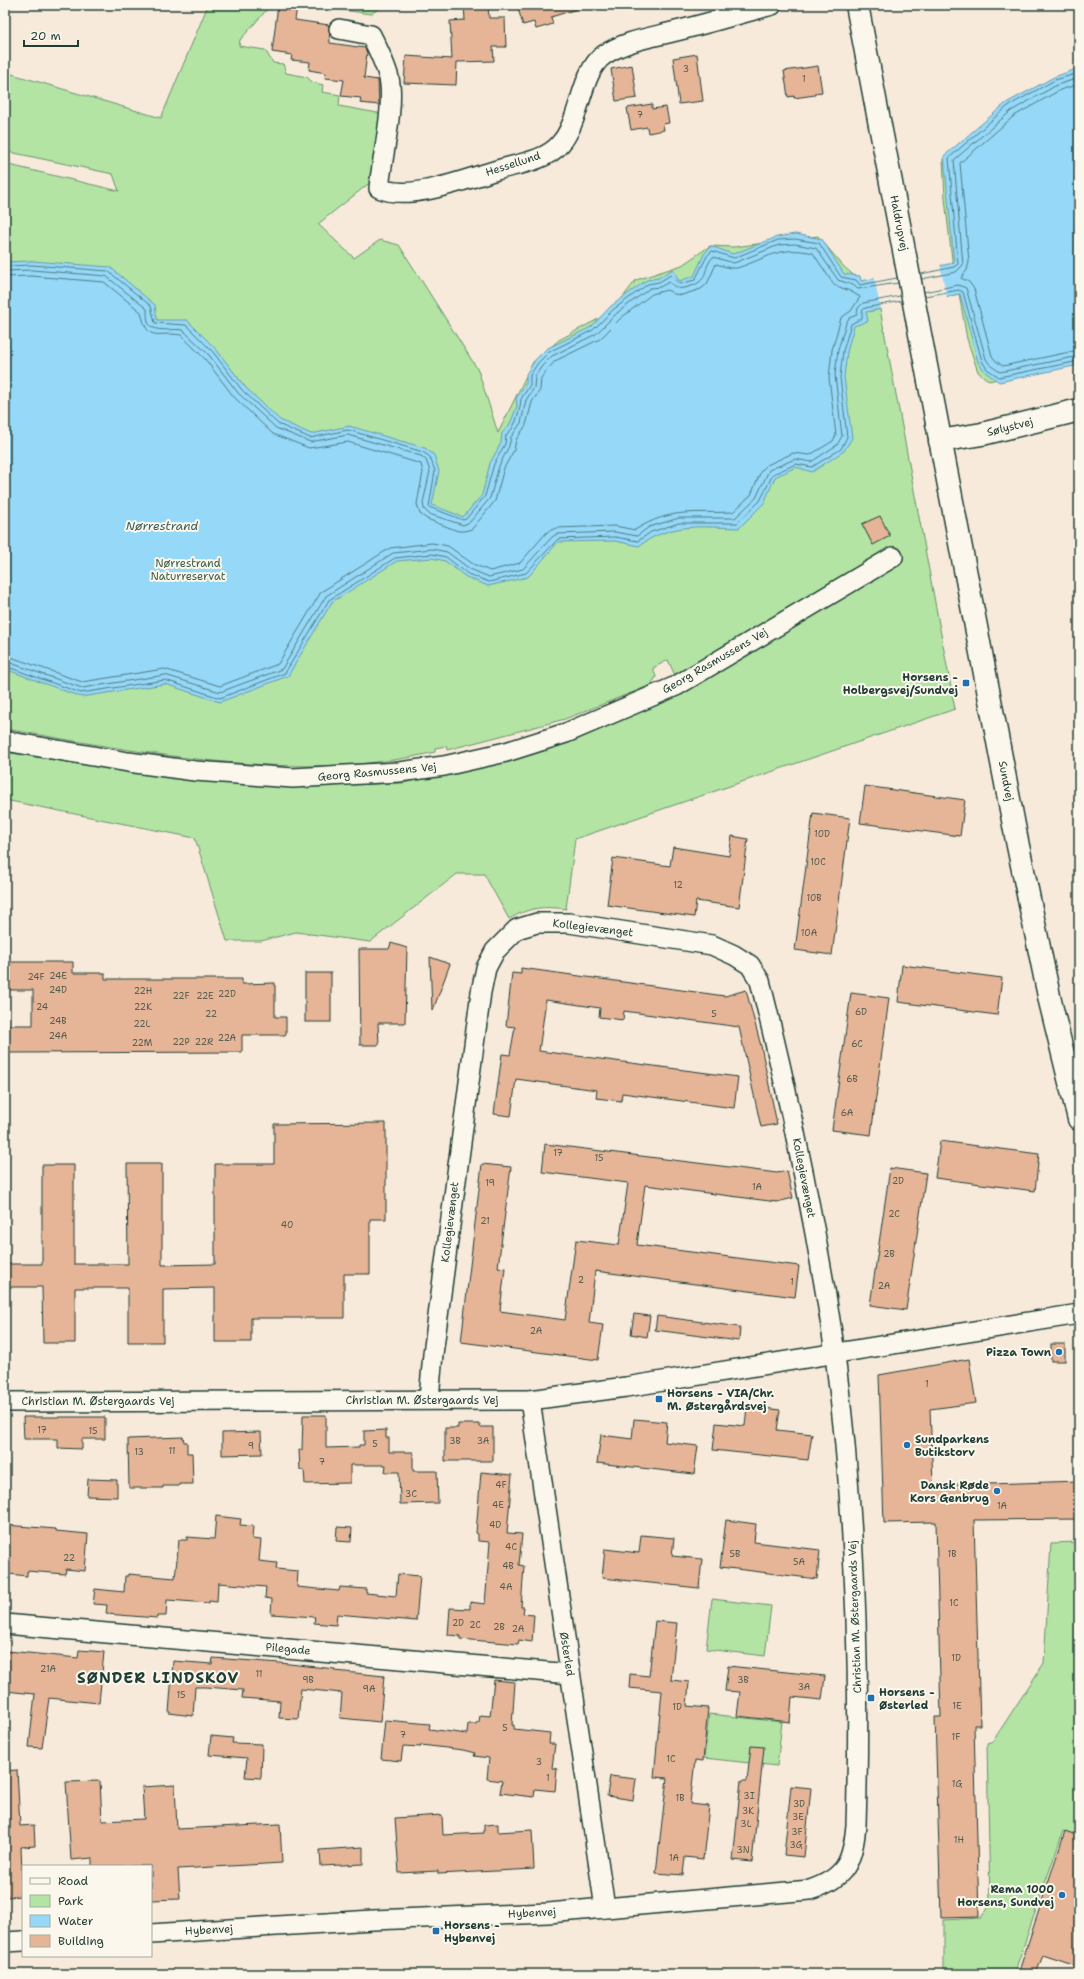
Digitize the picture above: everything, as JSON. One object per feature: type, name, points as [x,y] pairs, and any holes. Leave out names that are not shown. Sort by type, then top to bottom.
[{"type":"main road","name":"Haldrupvej","points":[[857,5],[940,441]]},
{"type":"main road","name":"Sølystvej","points":[[940,441],[982,434],[1079,410]]},
{"type":"main road","name":"Sundvej","points":[[940,441],[1020,856],[1050,1001],[1079,1119]]},
{"type":"street","name":"Hessellund","points":[[339,29],[371,35],[381,54],[389,79],[390,105],[379,188],[386,191],[403,191],[451,185],[540,158],[560,145],[569,132],[589,76],[603,56],[632,42],[772,5]]},
{"type":"street","name":"Georg Rasmussens Vej","points":[[5,741],[195,771],[293,778],[399,772],[444,766],[506,752],[566,733],[676,686],[893,557]]},
{"type":"street","name":"Kollegievænget","points":[[429,1399],[463,1122],[481,992],[486,968],[495,951],[517,929],[537,923],[569,923],[712,945],[734,955],[750,965],[760,981],[774,1038],[804,1176],[835,1353]]},
{"type":"street","name":"Christian M. Østergaards Vej","points":[[5,1402],[429,1399],[530,1400],[633,1386],[1079,1314]]},
{"type":"street","name":"Christian M. Østergaards Vej","points":[[835,1353],[854,1565],[858,1697],[858,1773],[854,1849],[847,1864],[837,1876]]},
{"type":"street","name":"Østerled","points":[[530,1400],[605,1908]]},
{"type":"street","name":"Pilegade","points":[[5,1624],[570,1674]]},
{"type":"street","name":"Hybenvej","points":[[152,1934],[373,1920],[489,1916],[605,1908],[810,1890],[824,1885],[837,1876]]},
{"type":"street","points":[[5,1942],[22,1941]]},
{"type":"green space","name":"Nørrestrand Naturreservat","points":[[208,5],[271,5],[240,40],[239,46],[265,50],[273,63],[283,64],[286,73],[307,77],[312,82],[323,85],[322,92],[340,95],[339,106],[383,114],[372,181],[318,224],[354,258],[380,240],[399,245],[478,370],[498,433],[533,362],[559,340],[600,318],[620,301],[636,280],[682,265],[710,246],[734,247],[818,236],[844,267],[865,285],[953,268],[945,199],[943,159],[991,120],[1079,361],[989,381],[978,372],[967,339],[959,294],[880,309],[955,709],[575,839],[566,909],[537,908],[509,919],[484,874],[457,874],[370,942],[296,932],[261,941],[227,941],[195,838],[5,800],[5,752],[127,771],[295,787],[403,783],[511,761],[574,741],[683,693],[668,660],[653,668],[656,677],[651,685],[565,719],[447,750],[446,746],[435,748],[435,752],[383,761],[329,766],[220,762],[111,747],[5,729],[5,164],[119,191],[113,174],[5,151],[5,72],[161,118]],"holes":[[[213,346],[250,392],[223,373]]]},
{"type":"green space","points":[[307,5],[384,5],[371,14]]},
{"type":"green space","points":[[1079,1542],[1079,1836],[1063,1831],[1014,1974],[944,1974],[944,1920],[981,1918],[990,1904],[987,1743],[993,1741],[1044,1663],[1051,1543]]},
{"type":"green space","points":[[712,1599],[771,1606],[765,1656],[706,1649]]},
{"type":"green space","points":[[709,1714],[782,1722],[777,1766],[704,1758]]},
{"type":"water","name":"Nørrestrand","points":[[1079,68],[1079,365],[999,382],[985,372],[978,362],[960,294],[866,312],[868,321],[854,326],[847,352],[844,377],[852,438],[844,451],[812,472],[796,467],[775,477],[764,503],[739,528],[700,527],[675,529],[651,538],[639,546],[615,541],[558,542],[528,577],[488,586],[466,577],[445,561],[432,558],[397,561],[332,602],[288,676],[220,702],[165,684],[81,697],[5,669],[5,262],[32,261],[110,267],[155,305],[157,320],[187,320],[216,349],[245,387],[280,420],[311,434],[349,426],[425,448],[434,455],[439,471],[432,505],[463,517],[482,495],[490,463],[501,443],[502,433],[508,427],[512,419],[517,406],[516,398],[526,383],[526,374],[535,360],[546,349],[591,327],[611,306],[647,280],[658,278],[673,269],[679,281],[694,276],[704,254],[711,246],[733,254],[777,237],[795,234],[822,239],[844,274],[860,276],[861,281],[954,263],[944,156],[1006,103],[1054,77]]},
{"type":"pier","points":[[940,264],[947,298],[881,311],[874,277]]},
{"type":"building","points":[[278,5],[297,6],[295,20],[329,25],[330,43],[365,48],[367,53],[364,78],[378,80],[379,105],[360,103],[361,98],[341,96],[344,80],[325,78],[326,73],[309,70],[310,62],[291,60],[292,55],[272,52]]},
{"type":"building","points":[[464,5],[488,5],[489,18],[505,18],[506,47],[493,47],[494,61],[457,62],[456,85],[404,83],[406,56],[452,59],[450,21],[465,20]]},
{"type":"building","points":[[517,5],[577,5],[577,9],[551,17],[553,24],[536,29],[534,22],[523,25]]},
{"type":"building","points":[[697,54],[703,101],[679,104],[673,58]]},
{"type":"building","points":[[632,65],[637,98],[616,101],[611,69]]},
{"type":"building","points":[[818,66],[822,92],[815,93],[815,95],[794,98],[794,96],[788,97],[784,71]]},
{"type":"building","points":[[652,104],[652,109],[666,107],[669,123],[663,124],[664,130],[648,133],[647,127],[631,130],[627,108]]},
{"type":"building","points":[[880,516],[890,536],[873,545],[862,524]]},
{"type":"building","points":[[865,786],[965,800],[960,836],[860,823]]},
{"type":"building","points":[[813,813],[850,818],[832,955],[795,950]]},
{"type":"building","points":[[732,836],[748,839],[739,907],[696,901],[694,917],[607,905],[613,858],[670,866],[673,847],[729,856]]},
{"type":"building","points":[[391,943],[407,948],[405,1023],[378,1023],[379,1045],[360,1045],[359,949],[389,949]]},
{"type":"building","points":[[430,957],[450,964],[433,1010],[432,1010]]},
{"type":"building","points":[[5,962],[73,962],[73,973],[105,973],[105,979],[242,979],[242,984],[275,983],[275,1017],[286,1017],[286,1035],[242,1035],[242,1052],[5,1053],[5,1025],[33,1025],[33,990],[5,990]]},
{"type":"building","points":[[902,965],[1002,978],[997,1015],[898,1002]]},
{"type":"building","points":[[521,968],[725,996],[746,990],[761,1046],[777,1124],[761,1127],[739,1027],[624,1011],[623,1020],[599,1017],[600,1008],[546,1000],[539,1051],[738,1077],[734,1108],[622,1093],[621,1101],[596,1098],[597,1090],[516,1079],[511,1116],[494,1114],[502,1054],[510,1055],[515,1027],[506,1026],[512,973],[521,974]]},
{"type":"building","points":[[305,973],[331,973],[331,1022],[305,1022]]},
{"type":"building","points":[[851,993],[889,998],[871,1135],[832,1130]]},
{"type":"building","points":[[386,1123],[386,1219],[370,1219],[370,1274],[344,1274],[344,1318],[251,1318],[251,1342],[215,1342],[215,1288],[163,1289],[163,1342],[128,1342],[128,1288],[75,1288],[75,1343],[43,1343],[42,1287],[5,1287],[5,1264],[42,1264],[42,1165],[74,1165],[74,1264],[128,1264],[127,1164],[162,1164],[162,1265],[215,1264],[215,1164],[274,1164],[274,1124]]},
{"type":"building","points":[[940,1141],[1039,1154],[1035,1191],[935,1178]]},
{"type":"building","points":[[545,1144],[777,1173],[787,1171],[793,1198],[777,1202],[645,1185],[637,1245],[799,1266],[795,1297],[595,1271],[589,1323],[603,1325],[598,1360],[461,1342],[482,1164],[511,1167],[498,1267],[505,1268],[500,1311],[565,1320],[576,1240],[619,1245],[628,1183],[542,1172]]},
{"type":"building","points":[[890,1168],[926,1173],[906,1310],[870,1305]]},
{"type":"building","points":[[634,1314],[650,1316],[647,1337],[631,1334]]},
{"type":"building","points":[[657,1316],[740,1327],[739,1341],[655,1330]]},
{"type":"building","points":[[1051,1344],[1065,1344],[1065,1361],[1051,1361]]},
{"type":"building","points":[[969,1359],[976,1403],[930,1409],[933,1484],[959,1485],[1079,1481],[1079,1519],[974,1520],[980,1725],[974,1725],[979,1917],[941,1918],[935,1717],[941,1717],[936,1522],[884,1523],[879,1375]]},
{"type":"building","points":[[747,1406],[780,1410],[777,1430],[812,1434],[808,1460],[713,1450],[716,1423],[745,1426]]},
{"type":"building","points":[[303,1415],[326,1415],[326,1448],[359,1447],[359,1445],[364,1445],[364,1431],[386,1430],[386,1438],[389,1438],[389,1452],[413,1452],[413,1471],[437,1471],[438,1503],[400,1504],[399,1472],[385,1472],[386,1465],[350,1465],[350,1483],[305,1484],[304,1470],[300,1470],[299,1450],[302,1450]]},
{"type":"building","points":[[23,1417],[105,1417],[105,1439],[82,1439],[82,1449],[58,1448],[58,1439],[24,1439]]},
{"type":"building","points":[[634,1419],[667,1422],[665,1442],[698,1446],[694,1474],[597,1463],[601,1435],[632,1439]]},
{"type":"building","points":[[458,1424],[480,1424],[480,1427],[493,1427],[493,1461],[445,1461],[445,1428],[458,1428]]},
{"type":"building","points":[[261,1432],[262,1454],[222,1455],[222,1433]]},
{"type":"building","points":[[183,1437],[184,1442],[187,1442],[187,1453],[192,1453],[193,1484],[163,1486],[163,1488],[129,1488],[128,1439]]},
{"type":"building","points":[[481,1472],[512,1475],[507,1533],[522,1534],[519,1565],[524,1566],[521,1607],[524,1607],[523,1614],[534,1615],[532,1642],[519,1640],[518,1644],[460,1639],[460,1636],[448,1635],[450,1608],[470,1609],[470,1602],[485,1604],[490,1542],[478,1541],[478,1534],[476,1533]]},
{"type":"building","points":[[88,1479],[117,1480],[117,1497],[87,1496]]},
{"type":"building","points":[[216,1516],[241,1519],[240,1525],[253,1526],[252,1539],[261,1540],[259,1561],[277,1563],[276,1569],[298,1571],[297,1587],[339,1591],[340,1587],[366,1589],[366,1593],[396,1596],[398,1574],[420,1576],[416,1621],[337,1614],[336,1625],[314,1623],[315,1617],[271,1614],[272,1599],[265,1598],[266,1587],[218,1583],[217,1602],[209,1601],[209,1603],[167,1600],[166,1616],[157,1616],[157,1618],[106,1614],[107,1605],[93,1604],[95,1589],[124,1592],[125,1576],[128,1576],[128,1574],[175,1578],[179,1540],[187,1540],[187,1537],[214,1539]]},
{"type":"building","points":[[726,1520],[756,1524],[754,1542],[820,1550],[817,1579],[720,1567]]},
{"type":"building","points":[[5,1525],[56,1529],[56,1531],[88,1534],[85,1571],[66,1569],[65,1574],[27,1571],[27,1576],[9,1574],[9,1569],[5,1569]]},
{"type":"building","points":[[337,1527],[352,1528],[351,1542],[336,1541]]},
{"type":"building","points":[[641,1535],[674,1538],[672,1556],[702,1559],[699,1588],[602,1578],[605,1549],[639,1553]]},
{"type":"building","points":[[655,1621],[677,1623],[671,1680],[689,1682],[687,1706],[708,1708],[703,1761],[695,1760],[690,1804],[709,1806],[703,1859],[685,1857],[683,1875],[656,1873],[667,1778],[654,1777],[662,1691],[629,1688],[630,1674],[649,1676]]},
{"type":"building","points":[[79,1650],[104,1652],[99,1703],[49,1698],[42,1748],[29,1747],[35,1694],[5,1691],[5,1656],[7,1656],[8,1651],[78,1658]]},
{"type":"building","points":[[213,1658],[280,1663],[384,1676],[380,1722],[340,1718],[342,1693],[301,1689],[298,1719],[279,1718],[280,1701],[242,1698],[243,1690],[206,1687],[195,1687],[193,1716],[169,1713],[173,1661],[212,1664]]},
{"type":"building","points":[[728,1666],[825,1676],[822,1700],[792,1697],[790,1722],[737,1716],[740,1692],[725,1691]]},
{"type":"building","points":[[494,1680],[515,1682],[512,1725],[514,1725],[514,1729],[550,1733],[549,1744],[555,1744],[552,1768],[557,1769],[555,1791],[535,1789],[534,1797],[500,1793],[502,1781],[487,1779],[489,1758],[474,1756],[475,1753],[463,1750],[421,1745],[421,1747],[403,1746],[401,1761],[381,1759],[385,1720],[430,1724],[429,1729],[467,1734],[468,1724],[476,1724],[479,1722],[480,1715],[490,1716]]},
{"type":"building","points":[[211,1736],[233,1738],[232,1743],[262,1744],[261,1778],[245,1777],[247,1758],[209,1755]]},
{"type":"building","points":[[751,1746],[764,1747],[752,1862],[733,1860],[741,1781],[747,1781]]},
{"type":"building","points":[[17,1770],[20,1826],[34,1825],[35,1846],[21,1847],[22,1896],[5,1897],[5,1771]]},
{"type":"building","points":[[610,1776],[636,1779],[633,1800],[607,1796]]},
{"type":"building","points":[[100,1781],[102,1821],[144,1819],[142,1787],[175,1785],[177,1829],[280,1824],[282,1863],[178,1869],[180,1899],[152,1900],[152,1865],[92,1865],[92,1858],[71,1860],[66,1782]]},
{"type":"building","points":[[791,1786],[811,1788],[804,1857],[784,1855]]},
{"type":"building","points":[[442,1815],[443,1835],[484,1833],[484,1825],[498,1824],[498,1832],[532,1830],[534,1869],[438,1874],[438,1871],[399,1873],[395,1818]]},
{"type":"building","name":"Rema 1000 Horsens, Sundvej","points":[[1065,1831],[1079,1836],[1079,1967],[1043,1955],[1036,1974],[1018,1974]]},
{"type":"building","points":[[363,1847],[363,1864],[321,1866],[320,1850]]},
{"type":"place","name":"Horsens - Holbergsvej/Sundvej","points":[[966,683]]},
{"type":"place","name":"Pizza Town","points":[[1059,1352]]},
{"type":"place","name":"Horsens - VIA/Chr. M. Østergårdsvej","points":[[659,1399]]},
{"type":"place","name":"Sundparkens Butikstorv","points":[[907,1445]]},
{"type":"place","name":"Dansk Røde Kors Genbrug","points":[[997,1491]]},
{"type":"place","name":"Horsens - Østerled","points":[[871,1698]]},
{"type":"place","name":"Rema 1000 Horsens, Sundvej","points":[[1062,1895]]},
{"type":"place","name":"Horsens - Hybenvej","points":[[436,1931]]},
{"type":"district","name":"SØNDER LINDSKOV","points":[[158,1678]]}]
